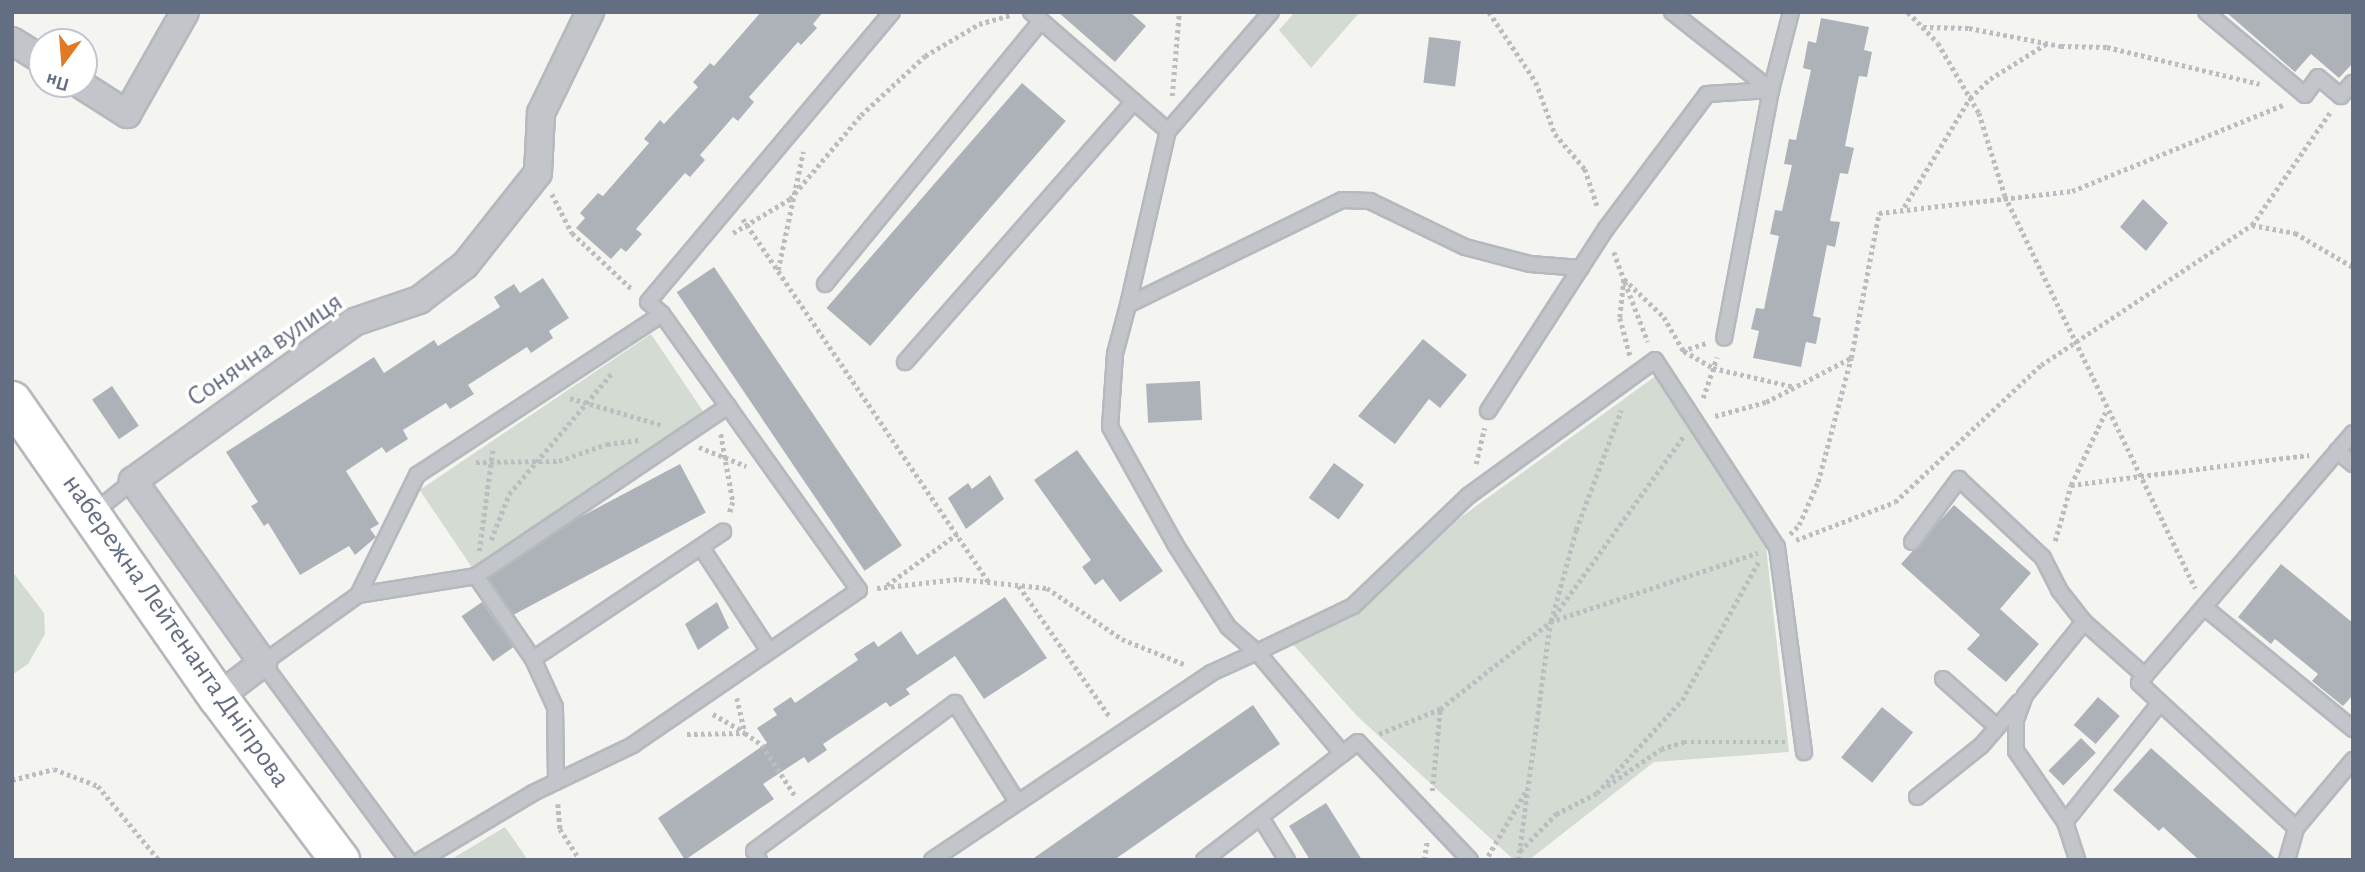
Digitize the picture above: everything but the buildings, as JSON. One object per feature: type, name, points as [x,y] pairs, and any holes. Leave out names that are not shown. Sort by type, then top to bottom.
[{"type":"main road","name":"набережна Лейтенанта Дніпрова","points":[[12,401],[93,513],[218,696],[340,860]]},
{"type":"street","points":[[98,95],[127,114],[185,12]]},
{"type":"street","points":[[538,173],[541,113],[590,12]]},
{"type":"street","points":[[12,41],[28,51]]},
{"type":"street","name":"Сонячна вулиця","points":[[133,481],[354,322],[419,300],[447,279],[465,265],[538,173]]},
{"type":"street","points":[[133,481],[264,663],[218,696]]},
{"type":"lane","points":[[421,860],[556,782],[648,736],[859,590],[662,314],[648,302],[730,201],[892,12]]},
{"type":"lane","points":[[1271,12],[1168,131],[1115,354],[1110,427],[1228,627],[1257,652],[1343,754]]},
{"type":"lane","points":[[1672,12],[1771,90]]},
{"type":"lane","points":[[1724,338],[1771,90],[1791,12]]},
{"type":"lane","points":[[2206,12],[2305,95],[2318,77],[2341,96],[2353,82]]},
{"type":"lane","points":[[825,284],[1036,17],[1168,131]]},
{"type":"lane","points":[[1488,411],[1605,230],[1707,94],[1771,90]]},
{"type":"lane","points":[[905,362],[1134,101]]},
{"type":"lane","points":[[1128,305],[1342,200],[1370,201],[1465,247],[1530,264],[1581,268]]},
{"type":"lane","points":[[358,595],[417,475],[662,314]]},
{"type":"lane","points":[[932,860],[1016,800],[1211,673],[1353,606],[1468,496],[1655,360],[1777,547],[1804,747]]},
{"type":"lane","points":[[408,860],[264,663],[358,595],[476,576],[728,406]]},
{"type":"lane","points":[[2296,828],[2139,683],[2353,433]]},
{"type":"lane","points":[[2337,451],[2353,464]]},
{"type":"lane","points":[[1912,542],[1959,479],[2043,558],[2084,622],[2145,676]]},
{"type":"lane","points":[[93,513],[133,481]]},
{"type":"lane","points":[[533,659],[723,532]]},
{"type":"lane","points":[[701,547],[769,651]]},
{"type":"lane","points":[[476,576],[533,659],[555,707],[556,782]]},
{"type":"lane","points":[[2204,607],[2353,729]]},
{"type":"lane","points":[[1917,797],[1981,746],[2084,622]]},
{"type":"lane","points":[[1943,679],[1997,727]]},
{"type":"lane","points":[[2025,695],[2016,720],[2016,751],[2065,822],[2077,860]]},
{"type":"lane","points":[[759,860],[754,851],[955,703],[1016,800]]},
{"type":"lane","points":[[2065,822],[2160,703]]},
{"type":"lane","points":[[1204,860],[1358,743],[1470,860]]},
{"type":"lane","points":[[2287,860],[2296,828],[2353,760]]},
{"type":"lane","points":[[1261,818],[1287,860]]},
{"type":"path","points":[[726,237],[790,199],[861,116],[925,56],[979,24],[1021,12]]},
{"type":"path","points":[[1168,131],[1179,12]]},
{"type":"path","points":[[1489,12],[1536,82],[1555,134],[1585,169],[1605,230],[1655,360],[1724,338]]},
{"type":"path","points":[[1908,12],[1938,43],[1970,98],[2005,195],[2106,411],[2204,607]]},
{"type":"path","points":[[1923,27],[1969,28],[2046,44],[2107,47],[2305,95]]},
{"type":"path","points":[[1903,208],[1970,98],[1990,79],[2046,44]]},
{"type":"path","points":[[1777,547],[1799,525],[1818,482],[1851,358],[1879,213],[2005,195],[2072,191],[2305,95]]},
{"type":"path","points":[[1777,547],[1895,502],[2041,365],[2252,225],[2341,96]]},
{"type":"path","points":[[778,271],[790,199],[816,103]]},
{"type":"path","points":[[538,173],[566,215],[572,233],[648,302]]},
{"type":"path","points":[[730,201],[989,582]]},
{"type":"path","points":[[2252,225],[2295,233],[2353,267]]},
{"type":"path","points":[[1624,279],[1664,317],[1684,351],[1713,368],[1795,387]]},
{"type":"path","points":[[1518,860],[1550,622],[1576,530],[1635,373],[1620,318],[1624,279]]},
{"type":"path","points":[[1358,743],[1440,709],[1550,622],[1694,422],[1724,338]]},
{"type":"path","points":[[1694,422],[1766,402],[1851,358]]},
{"type":"path","points":[[476,576],[509,494],[620,364]]},
{"type":"path","points":[[723,532],[733,502],[721,429],[728,406]]},
{"type":"path","points":[[1468,496],[1488,411]]},
{"type":"path","points":[[2049,569],[2071,485],[2106,411]]},
{"type":"path","points":[[476,576],[496,422]]},
{"type":"path","points":[[467,464],[492,459],[559,461],[607,443],[684,436]]},
{"type":"path","points":[[2071,485],[2337,451]]},
{"type":"path","points":[[885,587],[957,534]]},
{"type":"path","points":[[1550,622],[1764,551],[1682,700],[1597,793]]},
{"type":"path","points":[[859,590],[959,579],[1047,588],[1122,639],[1211,673]]},
{"type":"path","points":[[1019,585],[1120,733]]},
{"type":"path","points":[[732,677],[745,733]]},
{"type":"path","points":[[694,703],[762,745],[806,813]]},
{"type":"path","points":[[1430,820],[1440,709]]},
{"type":"path","points":[[648,736],[745,733]]},
{"type":"path","points":[[1519,852],[1556,814],[1597,793],[1661,750],[1684,742],[1804,747]]},
{"type":"path","points":[[12,780],[54,769],[98,786],[159,860]]},
{"type":"path","points":[[556,782],[560,829],[580,860]]},
{"type":"path","points":[[1486,860],[1528,787]]},
{"type":"shaded area","points":[[1295,12],[1360,12],[1311,68],[1279,30]]},
{"type":"shaded area","points":[[651,334],[704,412],[472,568],[420,490]]},
{"type":"shaded area","points":[[1657,375],[1766,547],[1789,752],[1654,762],[1529,860],[1514,860],[1357,716],[1290,641]]},
{"type":"shaded area","points":[[12,571],[44,613],[45,634],[28,664],[12,675]]},
{"type":"shaded area","points":[[505,827],[528,860],[450,860]]}]
